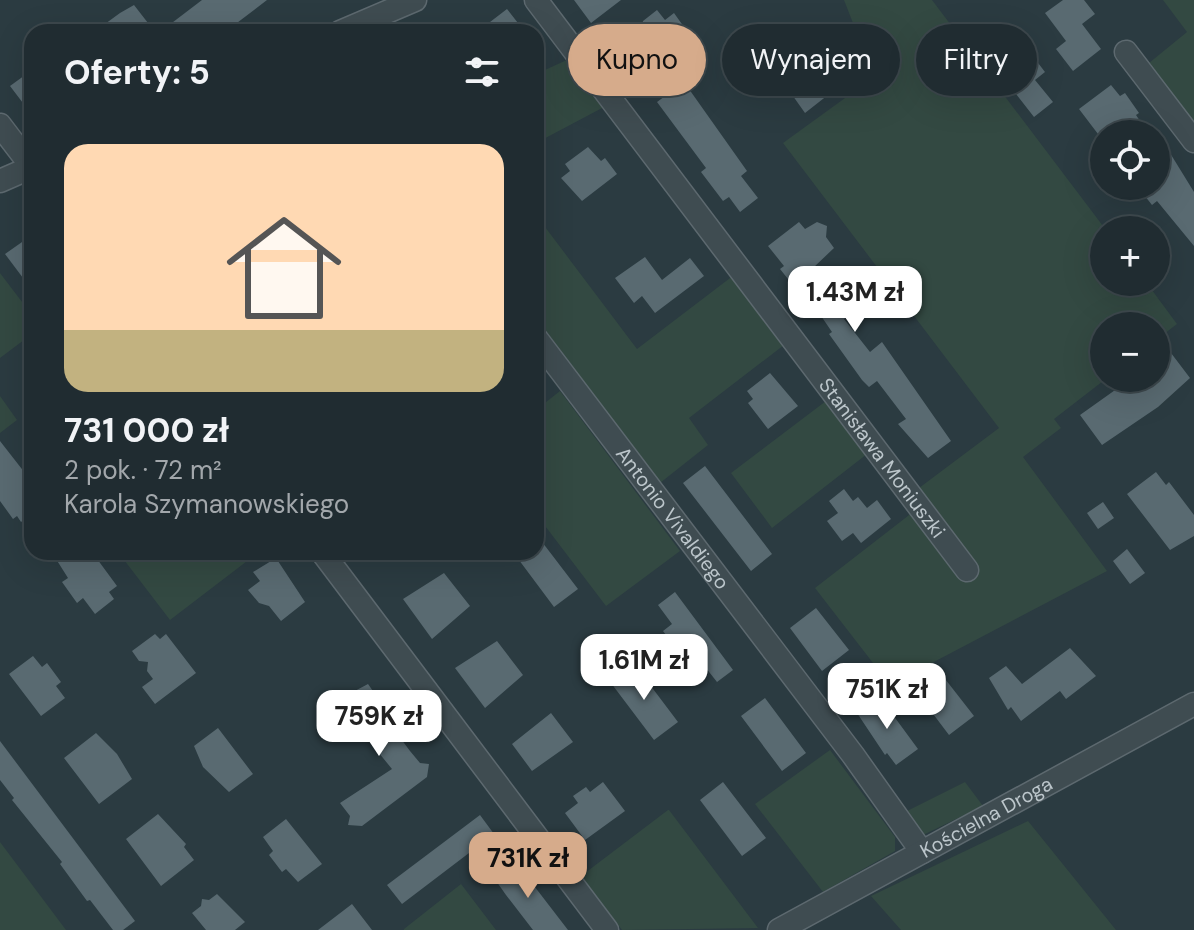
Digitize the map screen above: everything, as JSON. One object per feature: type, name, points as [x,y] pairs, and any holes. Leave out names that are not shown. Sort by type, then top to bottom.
[{"type":"street","points":[[359,24],[415,0]]},
{"type":"street","name":"Stanisława Moniuszki","points":[[536,0],[967,570]]},
{"type":"street","points":[[1126,52],[1194,141]]},
{"type":"street","points":[[0,125],[24,156]]},
{"type":"street","points":[[0,181],[24,170]]},
{"type":"street","name":"Antonio Vivaldiego","points":[[544,349],[853,755],[922,852]]},
{"type":"street","points":[[328,560],[607,930]]},
{"type":"street","name":"Kościelna Droga","points":[[779,930],[1194,704]]},
{"type":"green space","points":[[844,0],[932,0],[950,24],[916,24],[916,96],[1005,96],[1095,216],[1090,216],[1090,296],[1156,296],[1168,312],[1090,312],[1090,391],[1054,419],[1061,428],[1023,457],[1107,571],[890,685],[815,588],[913,512],[958,572],[956,576],[975,577],[977,565],[919,488],[999,428],[783,143],[848,96],[900,96],[900,24],[853,24]]},
{"type":"green space","points":[[1163,0],[1194,0],[1194,122],[1149,63],[1187,32]]},
{"type":"green space","points":[[568,59],[568,96],[596,96],[604,107],[544,139],[544,70]]},
{"type":"green space","points":[[544,226],[637,349],[734,275],[784,345],[689,418],[708,445],[660,483],[544,328]]},
{"type":"green space","points":[[0,273],[24,304],[24,340],[0,358]]},
{"type":"green space","points":[[1170,315],[1177,324],[1170,329]]},
{"type":"green space","points":[[560,391],[680,551],[606,606],[544,525],[544,404]]},
{"type":"green space","points":[[0,396],[17,420],[0,433]]},
{"type":"green space","points":[[826,401],[867,454],[772,528],[731,473]]},
{"type":"green space","points":[[124,560],[249,560],[170,620]]},
{"type":"green space","points":[[830,750],[895,837],[895,851],[823,892],[755,804]]},
{"type":"green space","points":[[965,782],[983,806],[923,835],[907,811]]},
{"type":"green space","points":[[668,810],[758,928],[622,930],[581,876]]},
{"type":"green space","points":[[1028,821],[1116,930],[901,930],[871,896]]},
{"type":"green space","points":[[0,842],[66,930],[0,930]]},
{"type":"green space","points":[[461,884],[496,930],[404,930],[404,929]]},
{"type":"building","points":[[202,0],[267,0],[236,24],[170,24]]},
{"type":"building","points":[[574,0],[621,0],[591,23]]},
{"type":"building","points":[[1063,0],[1084,0],[1095,14],[1082,24],[1101,49],[1073,71],[1056,49],[1066,41],[1045,13]]},
{"type":"building","points":[[134,5],[149,24],[105,24]]},
{"type":"building","points":[[507,9],[519,24],[487,24]]},
{"type":"building","points":[[657,10],[665,20],[674,13],[682,24],[642,24]]},
{"type":"building","points":[[1037,62],[1045,72],[1037,78]]},
{"type":"building","points":[[24,76],[24,104],[10,86]]},
{"type":"building","points":[[1037,82],[1053,102],[1034,117],[1018,96],[1037,96]]},
{"type":"building","points":[[1111,85],[1120,96],[1125,93],[1139,113],[1136,115],[1139,120],[1090,120],[1090,123],[1079,109]]},
{"type":"building","points":[[665,96],[694,96],[747,171],[741,176],[758,198],[740,212],[729,197],[723,201],[701,172],[706,168],[657,102]]},
{"type":"building","points":[[793,96],[827,96],[805,113]]},
{"type":"building","points":[[588,147],[601,161],[605,158],[617,174],[582,201],[561,178],[570,171],[565,164]]},
{"type":"building","points":[[1170,153],[1194,192],[1194,246],[1157,201],[1152,205],[1148,200],[1170,200]]},
{"type":"building","points":[[799,222],[805,229],[817,222],[827,226],[826,237],[834,248],[813,268],[836,298],[847,289],[860,307],[844,319],[870,352],[882,342],[951,441],[928,458],[898,424],[906,419],[877,381],[869,387],[862,380],[796,281],[792,284],[780,269],[784,266],[768,246]]},
{"type":"building","points":[[24,241],[24,279],[5,254]]},
{"type":"building","points":[[645,257],[662,280],[690,258],[704,276],[655,313],[642,296],[634,303],[615,278]]},
{"type":"building","points":[[1170,352],[1190,378],[1158,407],[1102,445],[1080,415],[1112,392],[1170,392]]},
{"type":"building","points":[[770,373],[798,406],[768,429],[748,403],[753,399],[747,391]]},
{"type":"building","points":[[0,441],[24,472],[24,520],[21,522],[17,516],[13,519],[0,501]]},
{"type":"building","points":[[705,466],[772,554],[751,571],[683,483]]},
{"type":"building","points":[[1156,472],[1166,485],[1169,482],[1194,515],[1194,536],[1170,550],[1127,494]]},
{"type":"building","points":[[844,489],[853,501],[858,497],[867,508],[877,500],[891,519],[861,543],[853,533],[842,541],[827,521],[838,513],[829,501]]},
{"type":"building","points":[[1103,502],[1114,518],[1098,529],[1087,513]]},
{"type":"building","points":[[544,544],[578,589],[554,607],[519,560],[544,560]]},
{"type":"building","points":[[1127,549],[1145,573],[1130,584],[1113,561]]},
{"type":"building","points":[[57,560],[98,560],[117,586],[109,592],[114,599],[95,614],[83,598],[77,603],[62,582],[68,578]]},
{"type":"building","points":[[277,560],[305,602],[281,621],[269,606],[259,603],[248,590],[260,581],[253,572]]},
{"type":"building","points":[[444,573],[470,606],[432,639],[403,599]]},
{"type":"building","points":[[675,592],[733,670],[717,682],[702,663],[693,671],[663,631],[672,624],[658,605]]},
{"type":"building","points":[[816,608],[849,650],[822,671],[790,628]]},
{"type":"building","points":[[155,634],[160,639],[166,634],[196,673],[155,704],[142,687],[153,679],[147,671],[148,662],[139,661],[132,651]]},
{"type":"building","points":[[497,641],[523,675],[485,708],[455,668]]},
{"type":"building","points":[[1070,648],[1096,676],[1066,699],[1060,691],[1021,721],[1011,707],[1008,710],[989,678],[1006,666],[1022,684]]},
{"type":"building","points":[[33,656],[42,667],[47,663],[61,682],[56,686],[65,698],[41,716],[9,674]]},
{"type":"building","points":[[635,665],[678,722],[654,740],[611,683]]},
{"type":"building","points":[[942,675],[974,716],[949,735],[918,694]]},
{"type":"building","points":[[368,684],[380,701],[375,704],[410,751],[420,763],[429,764],[427,777],[362,826],[348,825],[350,816],[340,803],[392,769],[361,731],[354,736],[342,720],[346,717],[338,707],[351,693]]},
{"type":"building","points":[[879,696],[918,749],[896,765],[887,753],[885,755],[857,713]]},
{"type":"building","points":[[765,698],[806,753],[782,771],[741,716]]},
{"type":"building","points":[[551,713],[573,742],[532,771],[512,744]]},
{"type":"building","points":[[218,728],[253,774],[229,792],[203,767],[194,746]]},
{"type":"building","points":[[96,733],[117,754],[132,779],[99,804],[64,758]]},
{"type":"building","points":[[0,741],[135,921],[123,930],[113,930],[90,900],[87,901],[60,864],[62,862],[12,800],[14,798],[0,780]]},
{"type":"building","points":[[603,782],[625,811],[585,840],[565,813],[578,803],[573,796],[586,787],[590,792]]},
{"type":"building","points":[[723,782],[766,838],[742,856],[700,800]]},
{"type":"building","points":[[158,814],[186,844],[184,847],[194,860],[161,886],[126,839]]},
{"type":"building","points":[[480,815],[494,834],[402,904],[387,885]]},
{"type":"building","points":[[286,819],[322,864],[298,882],[286,869],[282,872],[269,855],[273,851],[263,837]]},
{"type":"building","points":[[516,862],[568,930],[533,930],[506,895],[494,878]]},
{"type":"building","points":[[217,894],[245,922],[235,930],[206,930],[192,913],[201,906],[202,899],[209,900]]},
{"type":"building","points":[[352,904],[372,930],[318,930]]}]
